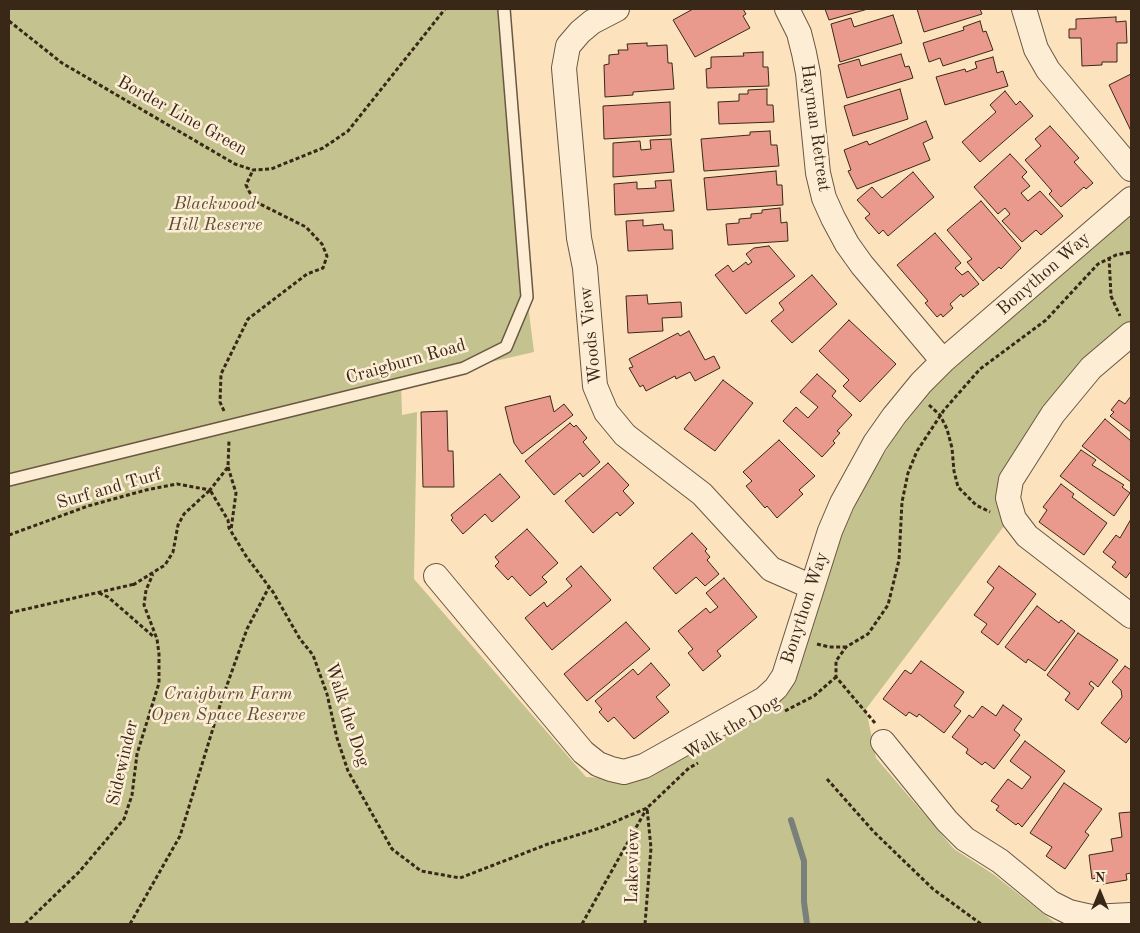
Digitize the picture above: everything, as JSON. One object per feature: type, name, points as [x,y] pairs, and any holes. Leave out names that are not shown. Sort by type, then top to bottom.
[{"type":"street","name":"Woods View","points":[[617,9],[592,22],[580,32],[568,46],[564,68],[579,238],[585,268],[595,386],[606,412],[625,435],[702,494],[771,569],[812,587]]},
{"type":"street","name":"Hayman Retreat","points":[[787,9],[799,33],[805,60],[818,173],[833,218],[847,244],[862,265],[943,361]]},
{"type":"street","points":[[1024,9],[1036,49],[1048,70],[1131,168]]},
{"type":"street","name":"Bonython Way","points":[[436,576],[583,752],[598,764],[624,772],[644,766],[764,700],[776,688],[784,676],[830,531],[842,503],[875,443],[912,394],[943,361],[1131,199]]},
{"type":"street","points":[[1127,326],[1053,414],[1012,480],[1008,498],[1011,512],[1027,536],[1131,616]]},
{"type":"street","points":[[884,742],[948,821],[965,839],[1000,861],[1051,904],[1069,912],[1091,917],[1131,915]]},
{"type":"lane","name":"Craigburn Road","points":[[9,480],[464,368],[506,346],[527,297],[504,9]]},
{"type":"path","name":"Border Line Green","points":[[9,21],[62,63],[235,164],[253,170],[271,169],[323,148],[348,131],[445,9]]},
{"type":"path","points":[[231,531],[236,493],[228,467],[229,427],[220,402],[221,374],[248,319],[307,274],[323,268],[327,256],[322,244],[306,227],[254,201],[246,185],[253,170]]},
{"type":"path","points":[[884,742],[884,733],[836,677],[836,661],[846,647],[868,634],[888,605],[897,574],[901,510],[908,473],[920,445],[940,415],[980,369],[1046,320],[1089,272],[1110,257],[1131,252]]},
{"type":"path","points":[[1110,257],[1111,296],[1127,326]]},
{"type":"path","points":[[912,394],[940,415],[950,437],[956,481],[962,492],[976,506],[988,511],[996,513],[1011,512]]},
{"type":"path","points":[[210,490],[228,467]]},
{"type":"path","name":"Surf and Turf","points":[[9,535],[88,506],[146,490],[177,484],[210,490]]},
{"type":"path","name":"Walk the Dog","points":[[210,490],[228,520],[231,531],[269,587],[300,639],[313,655],[327,694],[337,738],[348,771],[392,849],[421,871],[460,878],[548,844],[600,828],[647,808]]},
{"type":"path","name":"Sidewinder","points":[[9,612],[133,585],[153,574],[165,565],[173,552],[178,525],[184,514],[210,490]]},
{"type":"path","name":"Sidewinder","points":[[25,924],[79,872],[124,819],[132,795],[136,754],[158,683],[159,654],[157,639],[144,605],[146,590],[153,574]]},
{"type":"path","points":[[130,924],[180,836],[225,691],[247,629],[269,587]]},
{"type":"path","points":[[98,593],[108,597],[157,639]]},
{"type":"path","points":[[797,637],[829,647],[846,647]]},
{"type":"path","name":"Walk the Dog","points":[[782,713],[814,696],[836,677]]},
{"type":"path","name":"Walk the Dog","points":[[582,924],[647,808],[689,768],[703,760]]},
{"type":"path","points":[[828,779],[874,832],[933,889],[981,924]]},
{"type":"path","name":"Lakeview","points":[[645,924],[651,848],[647,808]]},
{"type":"green space","name":"Blackwood Hill Reserve","points":[[9,9],[509,9],[527,297],[534,352],[9,473]]},
{"type":"green space","name":"Craigburn Farm Open Space Reserve","points":[[1131,214],[1131,322],[1074,371],[1044,406],[1008,464],[998,503],[1004,526],[866,709],[876,758],[954,849],[993,874],[1054,922],[1061,924],[9,924],[9,475],[401,384],[402,415],[417,412],[414,579],[586,777],[641,780],[781,699],[801,658],[843,532],[865,484],[896,435],[931,391],[951,371]]},
{"type":"building","points":[[693,9],[743,9],[746,14],[743,16],[750,28],[695,57],[673,20]]},
{"type":"building","points":[[825,9],[868,9],[829,20]]},
{"type":"building","points":[[917,9],[980,9],[982,14],[924,32]]},
{"type":"building","points":[[893,15],[902,43],[840,62],[831,24],[851,18],[854,27]]},
{"type":"building","points":[[1116,17],[1116,22],[1126,21],[1127,43],[1117,43],[1117,62],[1102,62],[1102,65],[1082,66],[1081,38],[1069,38],[1069,29],[1076,29],[1076,19]]},
{"type":"building","points":[[980,21],[983,32],[986,31],[993,50],[943,66],[940,58],[929,62],[923,43],[964,30],[963,27]]},
{"type":"building","points":[[647,43],[647,46],[667,45],[668,63],[672,63],[674,89],[633,92],[633,95],[605,97],[604,65],[609,64],[609,55],[619,54],[618,50],[628,50],[627,44]]},
{"type":"building","points":[[763,52],[763,67],[768,67],[769,86],[707,88],[706,69],[711,68],[711,57],[744,56],[743,53]]},
{"type":"building","points":[[901,54],[905,67],[909,66],[913,78],[847,98],[838,65],[859,59],[861,66]]},
{"type":"building","points":[[993,57],[997,73],[1003,71],[1008,86],[945,105],[936,77],[965,69],[966,72],[977,68],[975,62]]},
{"type":"building","points":[[1131,74],[1131,131],[1109,85]]},
{"type":"building","points":[[767,89],[767,105],[773,105],[774,122],[719,124],[718,102],[739,101],[739,94],[748,94],[748,90]]},
{"type":"building","points":[[900,89],[908,119],[853,136],[844,106]]},
{"type":"building","points":[[1005,91],[1016,105],[1020,101],[1033,116],[980,162],[962,142],[996,112],[990,105]]},
{"type":"building","points":[[670,102],[671,135],[604,139],[603,106]]},
{"type":"building","points":[[926,121],[933,138],[923,143],[930,160],[857,189],[848,171],[851,170],[844,150],[867,141],[869,145]]},
{"type":"building","points":[[1050,126],[1079,158],[1074,162],[1093,183],[1086,189],[1084,187],[1061,207],[1049,194],[1052,191],[1025,160],[1041,146],[1035,139]]},
{"type":"building","points":[[770,131],[771,145],[777,145],[779,166],[704,171],[701,139],[750,135],[750,132]]},
{"type":"building","points":[[671,139],[674,172],[613,177],[613,143],[640,141],[641,150],[651,149],[650,140]]},
{"type":"building","points":[[1010,154],[1027,172],[1022,177],[1030,186],[1021,193],[1028,201],[1040,191],[1063,216],[1041,235],[1036,230],[1022,242],[1002,221],[1010,214],[1005,208],[998,214],[974,187]]},
{"type":"building","points":[[776,171],[777,185],[782,185],[783,205],[707,210],[704,178]]},
{"type":"building","points":[[913,172],[934,197],[888,236],[883,230],[879,234],[865,218],[870,214],[857,200],[872,187],[882,198]]},
{"type":"building","points":[[671,180],[674,211],[615,215],[614,184],[637,182],[637,189],[656,188],[655,181]]},
{"type":"building","points":[[981,201],[1021,248],[1001,269],[999,267],[983,281],[967,262],[972,259],[947,230]]},
{"type":"building","points":[[780,208],[781,223],[787,222],[788,241],[728,245],[726,224],[739,223],[739,219],[751,218],[751,214],[762,213],[762,210]]},
{"type":"building","points":[[643,220],[643,226],[663,224],[664,230],[672,230],[673,249],[628,251],[626,221]]},
{"type":"building","points":[[935,233],[961,263],[955,268],[962,275],[968,271],[979,284],[963,297],[961,294],[950,304],[953,308],[943,317],[941,314],[937,317],[925,303],[928,301],[897,265]]},
{"type":"building","points":[[769,246],[795,276],[746,314],[715,275],[728,265],[733,272],[746,262],[748,265],[752,262],[746,254],[754,248]]},
{"type":"building","points":[[812,275],[837,304],[792,343],[771,321],[784,310],[779,303]]},
{"type":"building","points":[[647,295],[648,304],[681,302],[682,317],[662,318],[663,331],[628,333],[626,296]]},
{"type":"building","points":[[849,320],[896,364],[860,402],[843,386],[849,380],[819,351]]},
{"type":"building","points":[[689,331],[705,360],[714,356],[720,368],[695,381],[690,372],[676,379],[675,376],[646,391],[643,385],[640,387],[629,368],[633,367],[629,359],[678,333],[680,336]]},
{"type":"building","points":[[817,374],[836,391],[832,396],[852,415],[837,431],[840,433],[833,441],[835,443],[822,457],[783,421],[796,407],[808,418],[818,407],[800,392]]},
{"type":"building","points":[[723,380],[753,403],[715,451],[684,429]]},
{"type":"building","points":[[550,396],[554,412],[564,404],[573,415],[522,454],[514,443],[505,407]]},
{"type":"building","points":[[1131,396],[1131,432],[1110,416],[1114,412],[1111,410],[1119,400],[1125,404]]},
{"type":"building","points":[[447,411],[448,451],[453,451],[454,487],[423,487],[421,412]]},
{"type":"building","points":[[1105,419],[1131,441],[1131,482],[1082,446]]},
{"type":"building","points":[[570,423],[574,427],[576,425],[587,438],[583,442],[600,462],[583,477],[580,473],[554,495],[525,461]]},
{"type":"building","points":[[779,440],[815,476],[799,490],[803,494],[777,518],[767,506],[765,508],[746,486],[752,481],[743,472]]},
{"type":"building","points":[[1081,450],[1096,460],[1092,465],[1124,485],[1122,487],[1130,493],[1114,516],[1060,476]]},
{"type":"building","points":[[608,463],[629,485],[623,491],[634,503],[620,516],[617,512],[593,533],[565,501]]},
{"type":"building","points":[[500,474],[520,497],[492,522],[485,514],[463,534],[451,520],[453,518],[451,515]]},
{"type":"building","points":[[1061,484],[1074,494],[1072,497],[1107,523],[1084,555],[1039,522],[1047,510],[1043,507]]},
{"type":"building","points":[[1131,519],[1131,571],[1126,578],[1112,567],[1116,562],[1103,552],[1116,535],[1120,538]]},
{"type":"building","points":[[527,529],[558,563],[542,577],[547,582],[530,596],[512,576],[508,580],[495,566],[499,562],[495,557]]},
{"type":"building","points":[[692,533],[707,549],[705,551],[710,557],[707,560],[719,574],[705,586],[696,577],[676,594],[653,568]]},
{"type":"building","points":[[581,566],[611,600],[552,650],[525,618],[544,602],[547,607],[572,586],[566,579]]},
{"type":"building","points":[[999,566],[1036,594],[998,645],[981,632],[987,624],[974,615],[994,588],[987,582]]},
{"type":"building","points":[[724,578],[757,617],[717,651],[721,656],[703,671],[688,653],[693,649],[678,631],[706,608],[710,613],[718,607],[706,593]]},
{"type":"building","points":[[1037,606],[1059,623],[1061,620],[1075,631],[1045,671],[1028,659],[1026,663],[1005,647]]},
{"type":"building","points":[[626,622],[650,649],[587,701],[564,674]]},
{"type":"building","points":[[1078,633],[1118,660],[1098,687],[1091,681],[1089,684],[1094,688],[1078,710],[1065,700],[1070,693],[1047,675]]},
{"type":"building","points":[[921,661],[964,692],[954,706],[961,711],[944,733],[919,714],[917,717],[909,712],[906,716],[883,699],[905,670],[911,674]]},
{"type":"building","points":[[651,663],[670,685],[656,697],[669,712],[634,739],[614,717],[608,722],[599,712],[602,709],[595,701],[633,669],[638,675]]},
{"type":"building","points":[[1125,666],[1131,670],[1131,736],[1126,743],[1101,723],[1122,697],[1121,690],[1112,682]]},
{"type":"building","points":[[1003,705],[1022,719],[1014,730],[1020,735],[994,769],[985,762],[982,765],[966,753],[968,749],[952,737],[969,715],[973,718],[982,706],[996,716]]},
{"type":"building","points":[[1025,741],[1065,771],[1022,827],[1018,823],[1016,825],[996,810],[999,806],[991,801],[1008,779],[1022,789],[1031,777],[1010,761]]},
{"type":"building","points":[[1064,783],[1102,809],[1085,832],[1089,835],[1065,869],[1046,856],[1052,847],[1030,833]]},
{"type":"building","points":[[1131,812],[1131,873],[1126,874],[1127,880],[1103,884],[1102,877],[1092,879],[1089,855],[1113,851],[1111,839],[1122,837],[1119,813]]},
{"type":"waterway","points":[[791,820],[804,861],[804,902],[807,924]]}]
